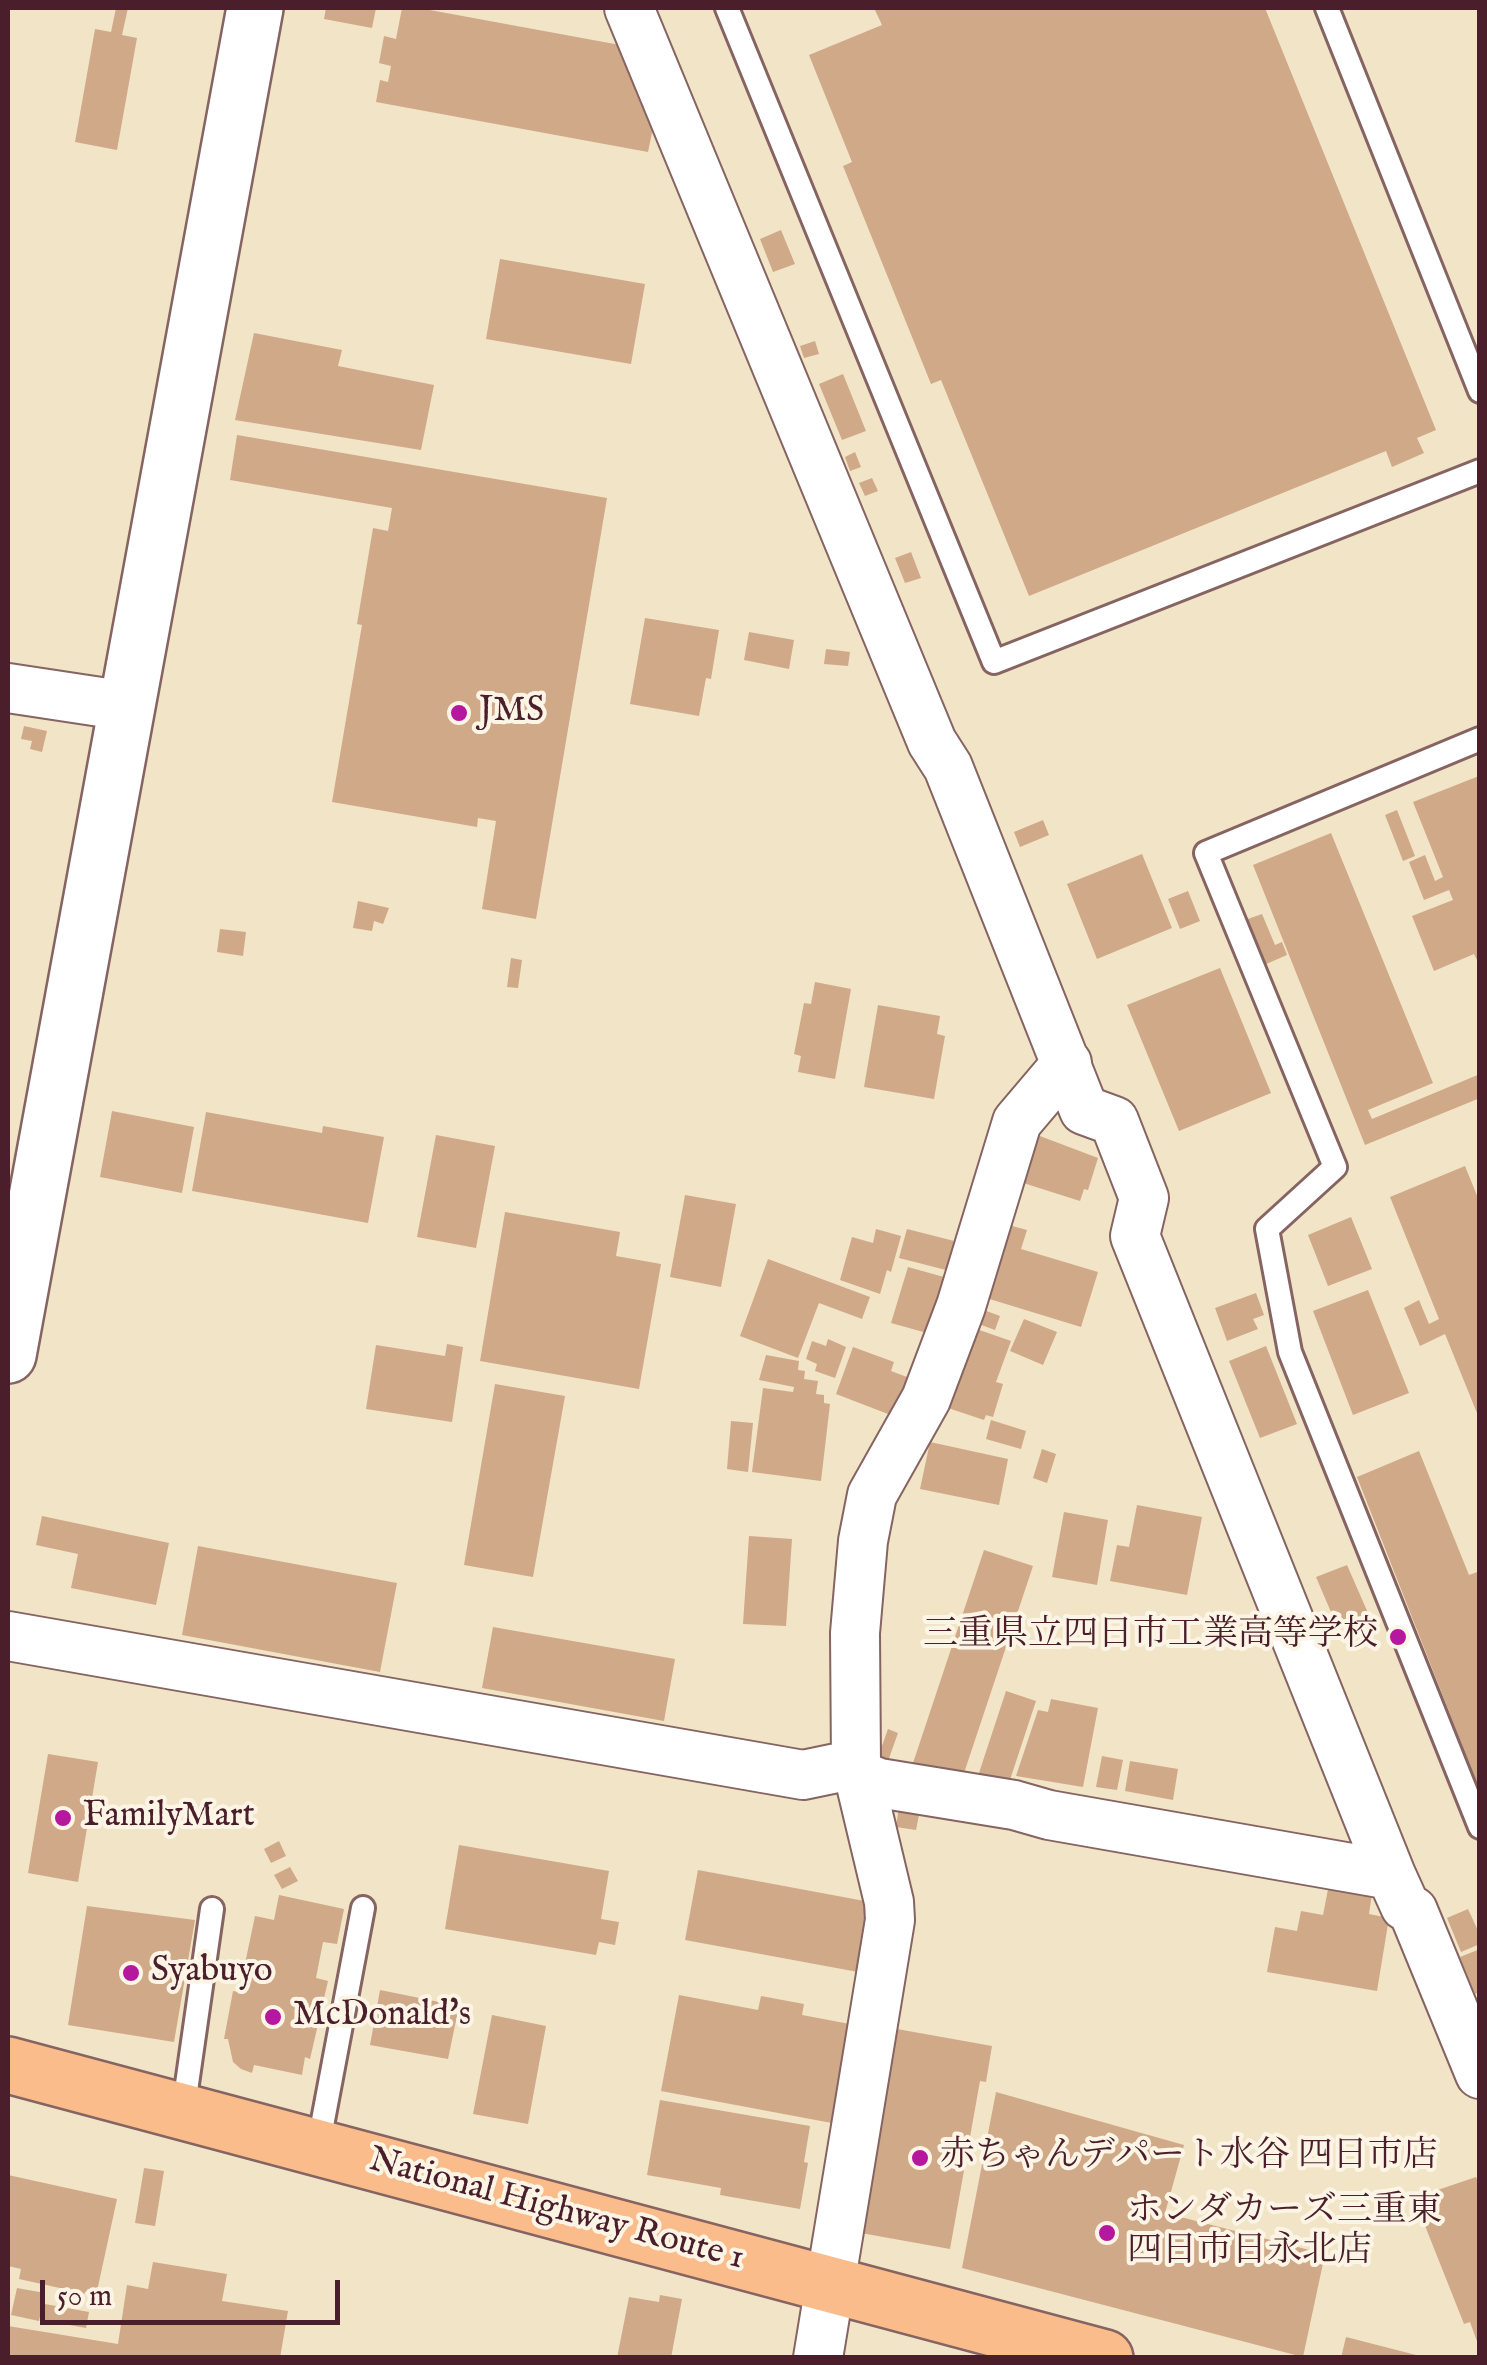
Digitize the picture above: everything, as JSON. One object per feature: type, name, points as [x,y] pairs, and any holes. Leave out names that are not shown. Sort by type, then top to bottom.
[{"type":"highway","name":"National Highway Route 1","points":[[8,2065],[1105,2358]]},
{"type":"street","points":[[8,1355],[255,8]]},
{"type":"street","points":[[629,8],[924,725],[948,767],[1084,1110],[1114,1121],[1144,1198],[1135,1236],[1391,1875],[1405,1906],[1414,1911],[1480,2074]]},
{"type":"street","points":[[8,688],[127,706]]},
{"type":"street","points":[[818,2358],[890,1920],[857,1769],[855,1633],[872,1496],[926,1399],[961,1306],[1017,1122],[1066,1063]]},
{"type":"street","points":[[8,1636],[803,1776],[857,1769],[879,1783],[1391,1875]]},
{"type":"lane","points":[[727,8],[994,662],[1480,470]]},
{"type":"lane","points":[[1327,8],[1480,391]]},
{"type":"lane","points":[[1480,739],[1206,853],[1335,1167],[1267,1230],[1290,1352],[1480,1828]]},
{"type":"lane","points":[[318,2147],[364,1908]]},
{"type":"lane","points":[[184,2112],[212,1909]]},
{"type":"building","points":[[116,8],[128,8],[122,35],[137,38],[117,150],[75,142],[95,29],[111,32]]},
{"type":"building","points":[[326,8],[376,8],[372,28],[324,19]]},
{"type":"building","points":[[402,8],[620,45],[655,118],[648,152],[376,102],[380,80],[388,82],[391,66],[379,63],[384,36],[396,39]]},
{"type":"building","points":[[874,8],[1265,8],[1436,430],[1417,438],[1424,453],[1392,467],[1386,451],[1029,596],[941,380],[931,384],[843,166],[852,162],[809,55],[882,25]]},
{"type":"building","points":[[781,230],[795,264],[773,272],[760,239]]},
{"type":"building","points":[[500,259],[645,284],[631,364],[486,339]]},
{"type":"building","points":[[254,333],[342,350],[338,366],[434,385],[421,450],[235,420]]},
{"type":"building","points":[[815,341],[819,354],[804,358],[800,346]]},
{"type":"building","points":[[843,374],[866,431],[842,440],[819,384]]},
{"type":"building","name":"JMS","points":[[237,435],[607,498],[536,919],[482,909],[496,821],[478,818],[477,827],[332,802],[362,625],[357,624],[373,528],[388,531],[392,508],[230,480]]},
{"type":"building","points":[[855,452],[861,467],[850,471],[845,457]]},
{"type":"building","points":[[872,478],[878,491],[865,496],[859,483]]},
{"type":"building","points":[[911,552],[921,578],[905,583],[895,558]]},
{"type":"building","points":[[645,618],[719,630],[711,679],[706,678],[699,716],[630,704]]},
{"type":"building","points":[[749,632],[794,640],[789,669],[744,660]]},
{"type":"building","points":[[826,649],[850,652],[848,666],[824,664]]},
{"type":"building","points":[[24,726],[47,731],[42,752],[30,749],[32,741],[21,739]]},
{"type":"building","points":[[1479,776],[1480,966],[1474,954],[1434,971],[1412,916],[1453,900],[1449,890],[1424,900],[1409,862],[1425,855],[1435,881],[1443,877],[1413,802]]},
{"type":"building","points":[[1397,810],[1415,856],[1403,861],[1385,815]]},
{"type":"building","points":[[1043,820],[1049,835],[1020,847],[1014,832]]},
{"type":"building","points":[[1331,833],[1433,1083],[1368,1110],[1372,1119],[1480,1074],[1480,1098],[1365,1145],[1253,865]]},
{"type":"building","points":[[1142,854],[1172,928],[1097,959],[1067,884]]},
{"type":"building","points":[[1188,891],[1200,921],[1180,929],[1168,899]]},
{"type":"building","points":[[358,901],[389,908],[383,924],[374,921],[372,931],[353,928]]},
{"type":"building","points":[[1262,914],[1275,945],[1282,942],[1287,955],[1264,965],[1245,920]]},
{"type":"building","points":[[220,929],[246,932],[243,956],[217,952]]},
{"type":"building","points":[[511,958],[522,960],[518,988],[507,987]]},
{"type":"building","points":[[1220,968],[1271,1093],[1179,1131],[1127,1005]]},
{"type":"building","points":[[815,982],[851,989],[835,1079],[798,1072],[801,1056],[794,1054],[804,1003],[811,1004]]},
{"type":"building","points":[[878,1005],[940,1016],[937,1034],[945,1036],[934,1099],[864,1087]]},
{"type":"building","points":[[112,1111],[194,1127],[182,1193],[100,1177]]},
{"type":"building","points":[[206,1112],[322,1133],[323,1126],[384,1137],[368,1223],[192,1191]]},
{"type":"building","points":[[1032,1133],[1098,1158],[1088,1190],[1084,1189],[1080,1201],[1017,1181]]},
{"type":"building","points":[[436,1135],[495,1146],[476,1248],[417,1237]]},
{"type":"building","points":[[1465,1166],[1480,1203],[1479,1418],[1445,1334],[1420,1346],[1404,1308],[1419,1300],[1429,1324],[1439,1319],[1390,1197]]},
{"type":"building","points":[[685,1195],[736,1204],[721,1287],[670,1277]]},
{"type":"building","points":[[505,1212],[620,1232],[616,1256],[661,1264],[639,1389],[480,1361]]},
{"type":"building","points":[[1351,1217],[1372,1269],[1328,1286],[1308,1235]]},
{"type":"building","points":[[1005,1224],[1027,1230],[1021,1249],[1098,1272],[1081,1327],[983,1297]]},
{"type":"building","points":[[876,1229],[901,1236],[880,1294],[840,1280],[852,1237],[873,1243]]},
{"type":"building","points":[[907,1229],[962,1243],[954,1272],[899,1258]]},
{"type":"building","points":[[768,1259],[870,1297],[862,1319],[819,1303],[798,1358],[740,1336]]},
{"type":"building","points":[[908,1267],[951,1279],[927,1333],[891,1323]]},
{"type":"building","points":[[1368,1290],[1409,1393],[1353,1415],[1313,1311]]},
{"type":"building","points":[[1256,1293],[1264,1315],[1253,1319],[1258,1329],[1227,1341],[1215,1308]]},
{"type":"building","points":[[973,1306],[1000,1316],[995,1330],[968,1320]]},
{"type":"building","points":[[1024,1319],[1057,1332],[1043,1365],[1010,1351]]},
{"type":"building","points":[[965,1325],[1011,1341],[996,1382],[1003,1384],[993,1417],[986,1415],[984,1420],[936,1404]]},
{"type":"building","points":[[828,1339],[846,1347],[835,1378],[815,1371],[817,1364],[806,1359],[812,1341],[826,1346]]},
{"type":"building","points":[[447,1344],[463,1347],[452,1422],[366,1409],[376,1345],[445,1356]]},
{"type":"building","points":[[1266,1346],[1297,1424],[1260,1438],[1229,1361]]},
{"type":"building","points":[[853,1347],[894,1362],[891,1371],[915,1380],[901,1419],[836,1394]]},
{"type":"building","points":[[766,1355],[799,1361],[798,1370],[805,1371],[804,1379],[818,1381],[816,1394],[824,1395],[824,1403],[830,1404],[821,1481],[752,1472],[763,1388],[793,1392],[794,1387],[759,1380]]},
{"type":"building","points":[[495,1384],[565,1396],[533,1577],[464,1565]]},
{"type":"building","points":[[991,1420],[1026,1431],[1021,1449],[986,1439]]},
{"type":"building","points":[[731,1421],[753,1423],[748,1472],[727,1469]]},
{"type":"building","points":[[930,1442],[1008,1459],[999,1505],[920,1489]]},
{"type":"building","points":[[1042,1449],[1056,1454],[1047,1483],[1033,1478]]},
{"type":"building","points":[[1419,1451],[1469,1575],[1480,1571],[1479,1788],[1357,1477]]},
{"type":"building","points":[[1137,1505],[1202,1517],[1187,1595],[1110,1581],[1117,1545],[1129,1547]]},
{"type":"building","points":[[1064,1512],[1108,1520],[1097,1585],[1052,1577]]},
{"type":"building","points":[[42,1516],[169,1543],[156,1605],[71,1588],[78,1554],[36,1545]]},
{"type":"building","points":[[749,1536],[792,1539],[786,1626],[743,1624]]},
{"type":"building","points":[[198,1546],[397,1583],[380,1672],[182,1635]]},
{"type":"building","points":[[984,1550],[1033,1566],[962,1779],[913,1763]]},
{"type":"building","points":[[1347,1565],[1368,1613],[1337,1626],[1316,1577]]},
{"type":"building","points":[[493,1627],[675,1659],[664,1721],[482,1688]]},
{"type":"building","points":[[1006,1691],[1036,1701],[1005,1795],[975,1785]]},
{"type":"building","points":[[1051,1699],[1098,1708],[1083,1787],[1016,1776],[1038,1710],[1048,1712]]},
{"type":"building","points":[[888,1729],[898,1733],[887,1764],[877,1760]]},
{"type":"building","name":"FamilyMart","points":[[48,1754],[98,1762],[78,1882],[28,1873]]},
{"type":"building","points":[[1102,1756],[1123,1760],[1117,1790],[1096,1787]]},
{"type":"building","points":[[1130,1761],[1178,1769],[1173,1800],[1125,1791]]},
{"type":"building","points":[[899,1807],[920,1810],[916,1830],[896,1827]]},
{"type":"building","points":[[279,1841],[286,1856],[271,1863],[264,1849]]},
{"type":"building","points":[[459,1845],[609,1871],[601,1919],[619,1922],[615,1945],[599,1942],[596,1955],[445,1929]]},
{"type":"building","points":[[290,1867],[298,1881],[282,1889],[274,1875]]},
{"type":"building","points":[[698,1870],[870,1902],[858,1972],[685,1940]]},
{"type":"building","points":[[1330,1879],[1372,1894],[1369,1914],[1389,1918],[1377,1991],[1267,1972],[1275,1927],[1297,1931],[1301,1911],[1323,1915]]},
{"type":"building","name":"McDonald's","points":[[279,1895],[344,1909],[337,1944],[323,1942],[316,1978],[328,1981],[310,2059],[305,2057],[302,2075],[254,2065],[252,2073],[241,2069],[233,2062],[228,2039],[224,2039],[233,1991],[239,1992],[255,1916],[274,1920]]},
{"type":"building","name":"Syabuyo","points":[[87,1906],[195,1920],[174,2042],[68,2025]]},
{"type":"building","points":[[1468,1909],[1480,1944],[1461,1952],[1447,1918]]},
{"type":"building","points":[[1480,1949],[1480,1992],[1475,1994],[1460,1957]]},
{"type":"building","points":[[380,1990],[459,2006],[448,2059],[370,2045]]},
{"type":"building","points":[[679,1995],[758,2010],[761,1996],[804,2004],[802,2015],[855,2025],[837,2124],[661,2091]]},
{"type":"building","points":[[492,2015],[546,2026],[528,2124],[473,2114]]},
{"type":"building","name":"赤ちゃんデパート水谷 四日市店","points":[[897,2029],[992,2046],[986,2082],[980,2081],[950,2249],[861,2233]]},
{"type":"building","name":"ホンダカーズ三重東 四日市日永北店","points":[[996,2092],[1184,2145],[1165,2213],[1325,2254],[1303,2357],[962,2268]]},
{"type":"building","points":[[660,2100],[810,2126],[800,2209],[720,2195],[721,2188],[647,2175]]},
{"type":"building","points":[[144,2168],[164,2171],[155,2226],[135,2223]]},
{"type":"building","points":[[8,2175],[117,2199],[96,2296],[19,2279],[21,2269],[8,2266]]},
{"type":"building","points":[[1476,2177],[1480,2186],[1479,2347],[1470,2322],[1464,2324],[1414,2198]]},
{"type":"building","points":[[153,2262],[227,2274],[222,2301],[288,2311],[280,2358],[8,2358],[8,2326],[118,2344],[127,2285],[148,2289]]},
{"type":"building","points":[[17,2288],[45,2293],[39,2321],[11,2315]]},
{"type":"building","points":[[660,2295],[682,2299],[671,2358],[617,2358],[629,2297],[659,2302]]},
{"type":"building","points":[[45,2304],[89,2312],[86,2328],[42,2320]]},
{"type":"building","points":[[1346,2337],[1420,2356],[1420,2358],[1341,2358]]},
{"type":"place","name":"JMS","points":[[459,713]]},
{"type":"place","name":"三重県立四日市工業高等学校","points":[[1398,1637]]},
{"type":"place","name":"FamilyMart","points":[[63,1818]]},
{"type":"place","name":"Syabuyo","points":[[131,1973]]},
{"type":"place","name":"McDonald's","points":[[273,2017]]},
{"type":"place","name":"赤ちゃんデパート水谷 四日市店","points":[[920,2158]]},
{"type":"place","name":"ホンダカーズ三重東 四日市日永北店","points":[[1107,2233]]}]
